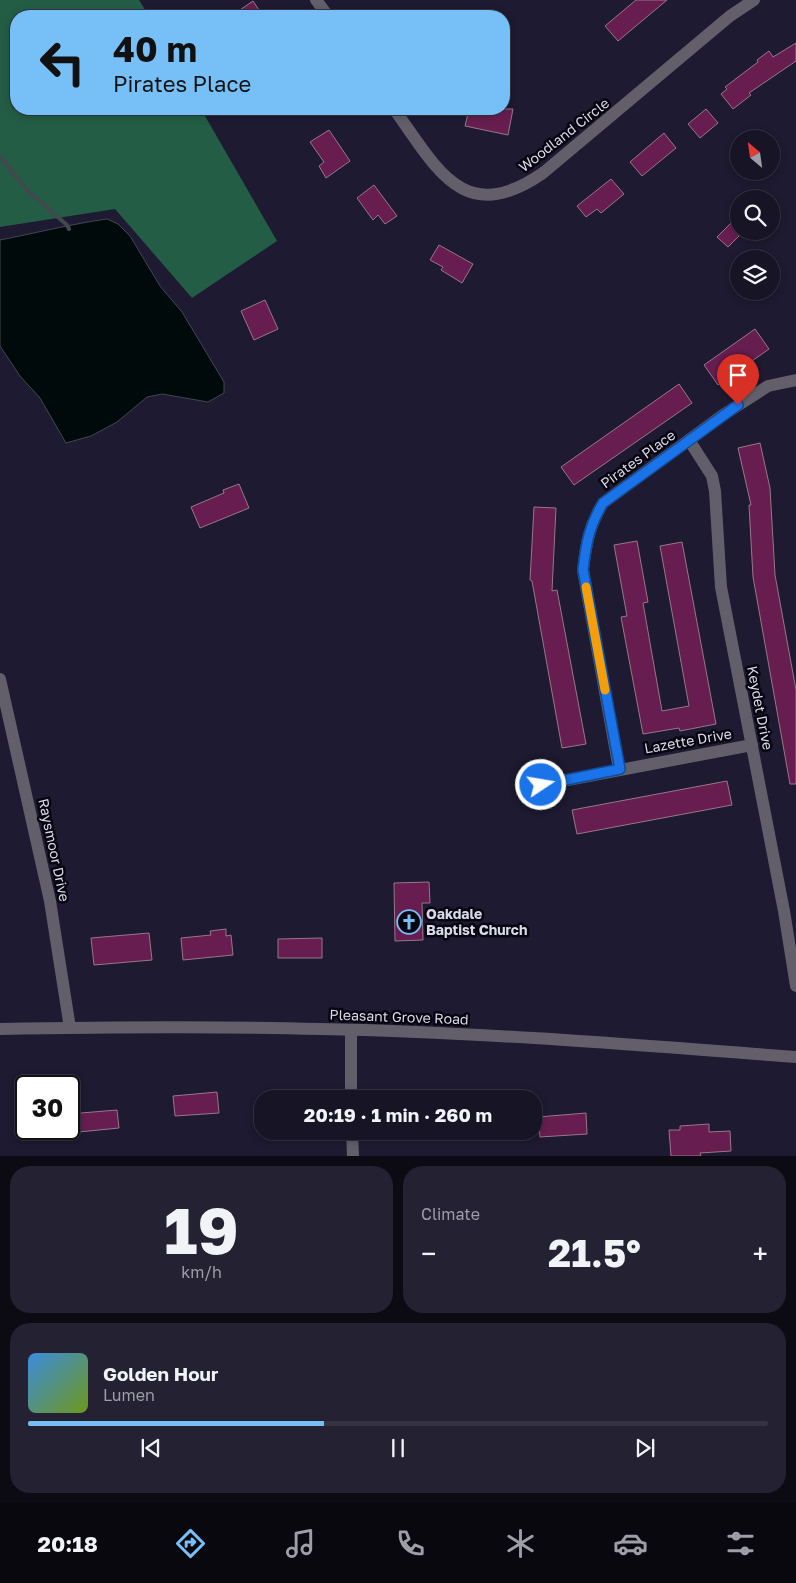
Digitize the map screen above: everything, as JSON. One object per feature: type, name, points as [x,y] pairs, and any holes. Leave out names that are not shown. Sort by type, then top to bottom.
[{"type":"street","name":"Woodland Circle","points":[[398,115],[433,162],[457,186],[479,194],[494,195],[512,191],[543,173],[730,16],[754,0]]},
{"type":"street","name":"Pirates Place","points":[[620,769],[583,570],[587,537],[603,503],[722,415],[768,386],[796,380]]},
{"type":"street","name":"Keydet Drive","points":[[689,440],[712,476],[715,491],[721,586],[784,911],[796,986]]},
{"type":"street","name":"Raysmoor Drive","points":[[0,679],[50,901],[70,1028]]},
{"type":"street","name":"Lazette Drive","points":[[541,785],[752,745]]},
{"type":"street","name":"Pleasant Grove Road","points":[[0,1029],[142,1026],[351,1030],[451,1034],[796,1057]]},
{"type":"street","points":[[351,1030],[351,1090]]},
{"type":"street","points":[[352,1140],[352,1156]]},
{"type":"green space","points":[[0,0],[139,0],[145,10],[10,10],[10,115],[204,115],[277,241],[192,298],[115,209],[0,227]]},
{"type":"shaded area","points":[[107,219],[118,224],[130,236],[160,286],[182,312],[224,382],[224,393],[208,402],[162,394],[147,397],[117,422],[91,436],[66,443],[40,398],[20,376],[0,346],[0,240]]},
{"type":"building","points":[[636,0],[667,0],[618,41],[605,26]]},
{"type":"building","points":[[253,1],[259,10],[240,10]]},
{"type":"building","points":[[796,43],[796,61],[749,93],[751,95],[733,109],[721,94],[727,89],[725,87],[758,62],[757,60],[769,51],[773,57]]},
{"type":"building","points":[[510,109],[513,109],[508,135],[465,126],[468,115],[510,115]]},
{"type":"building","points":[[706,109],[718,123],[700,138],[688,124]]},
{"type":"building","points":[[329,130],[350,161],[326,178],[319,166],[324,162],[310,142]]},
{"type":"building","points":[[664,133],[676,148],[642,176],[630,162]]},
{"type":"building","points":[[611,179],[624,194],[601,213],[597,209],[586,217],[577,206]]},
{"type":"building","points":[[374,185],[397,216],[385,224],[378,215],[373,220],[357,198]]},
{"type":"building","points":[[730,224],[730,240],[735,240],[728,247],[717,237]]},
{"type":"building","points":[[439,245],[473,264],[462,283],[441,270],[443,267],[430,260]]},
{"type":"building","points":[[265,300],[278,329],[254,340],[241,311]]},
{"type":"building","points":[[755,329],[769,349],[718,385],[704,365]]},
{"type":"building","points":[[679,384],[692,403],[574,485],[561,467]]},
{"type":"building","points":[[760,443],[770,488],[775,575],[796,690],[796,784],[790,784],[753,577],[749,505],[751,505],[738,448]]},
{"type":"building","points":[[239,484],[249,508],[200,528],[191,507],[224,493],[223,490]]},
{"type":"building","points":[[534,507],[556,508],[552,591],[557,590],[586,744],[562,748],[532,581],[530,580]]},
{"type":"building","points":[[637,541],[648,602],[643,603],[662,711],[689,706],[660,546],[682,542],[716,724],[680,731],[679,728],[643,734],[621,617],[627,616],[614,545]]},
{"type":"building","points":[[727,781],[732,805],[577,834],[572,810]]},
{"type":"building","name":"Oakdale Baptist Church","points":[[429,882],[430,903],[422,903],[423,940],[395,941],[394,883]]},
{"type":"building","points":[[226,929],[226,936],[231,935],[233,955],[183,960],[181,938],[211,935],[210,931]]},
{"type":"building","points":[[149,933],[152,960],[94,965],[91,938]]},
{"type":"building","points":[[322,938],[322,958],[278,958],[278,939]]},
{"type":"building","points":[[217,1092],[219,1113],[175,1116],[173,1096]]},
{"type":"building","points":[[117,1110],[119,1128],[80,1132],[80,1113]]},
{"type":"building","points":[[586,1113],[587,1134],[542,1137],[542,1117]]},
{"type":"building","points":[[709,1124],[709,1132],[730,1131],[731,1151],[700,1153],[701,1156],[671,1156],[669,1130],[680,1130],[680,1126]]},
{"type":"waterway","points":[[0,157],[28,191],[67,225],[69,229]]},
{"type":"slow traffic","points":[[586,587],[605,690]]},
{"type":"place","name":"Oakdale Baptist Church","points":[[409,922]]},
{"type":"route","points":[[541,785],[620,769],[583,570],[587,537],[596,515],[603,503],[738,405]]}]
